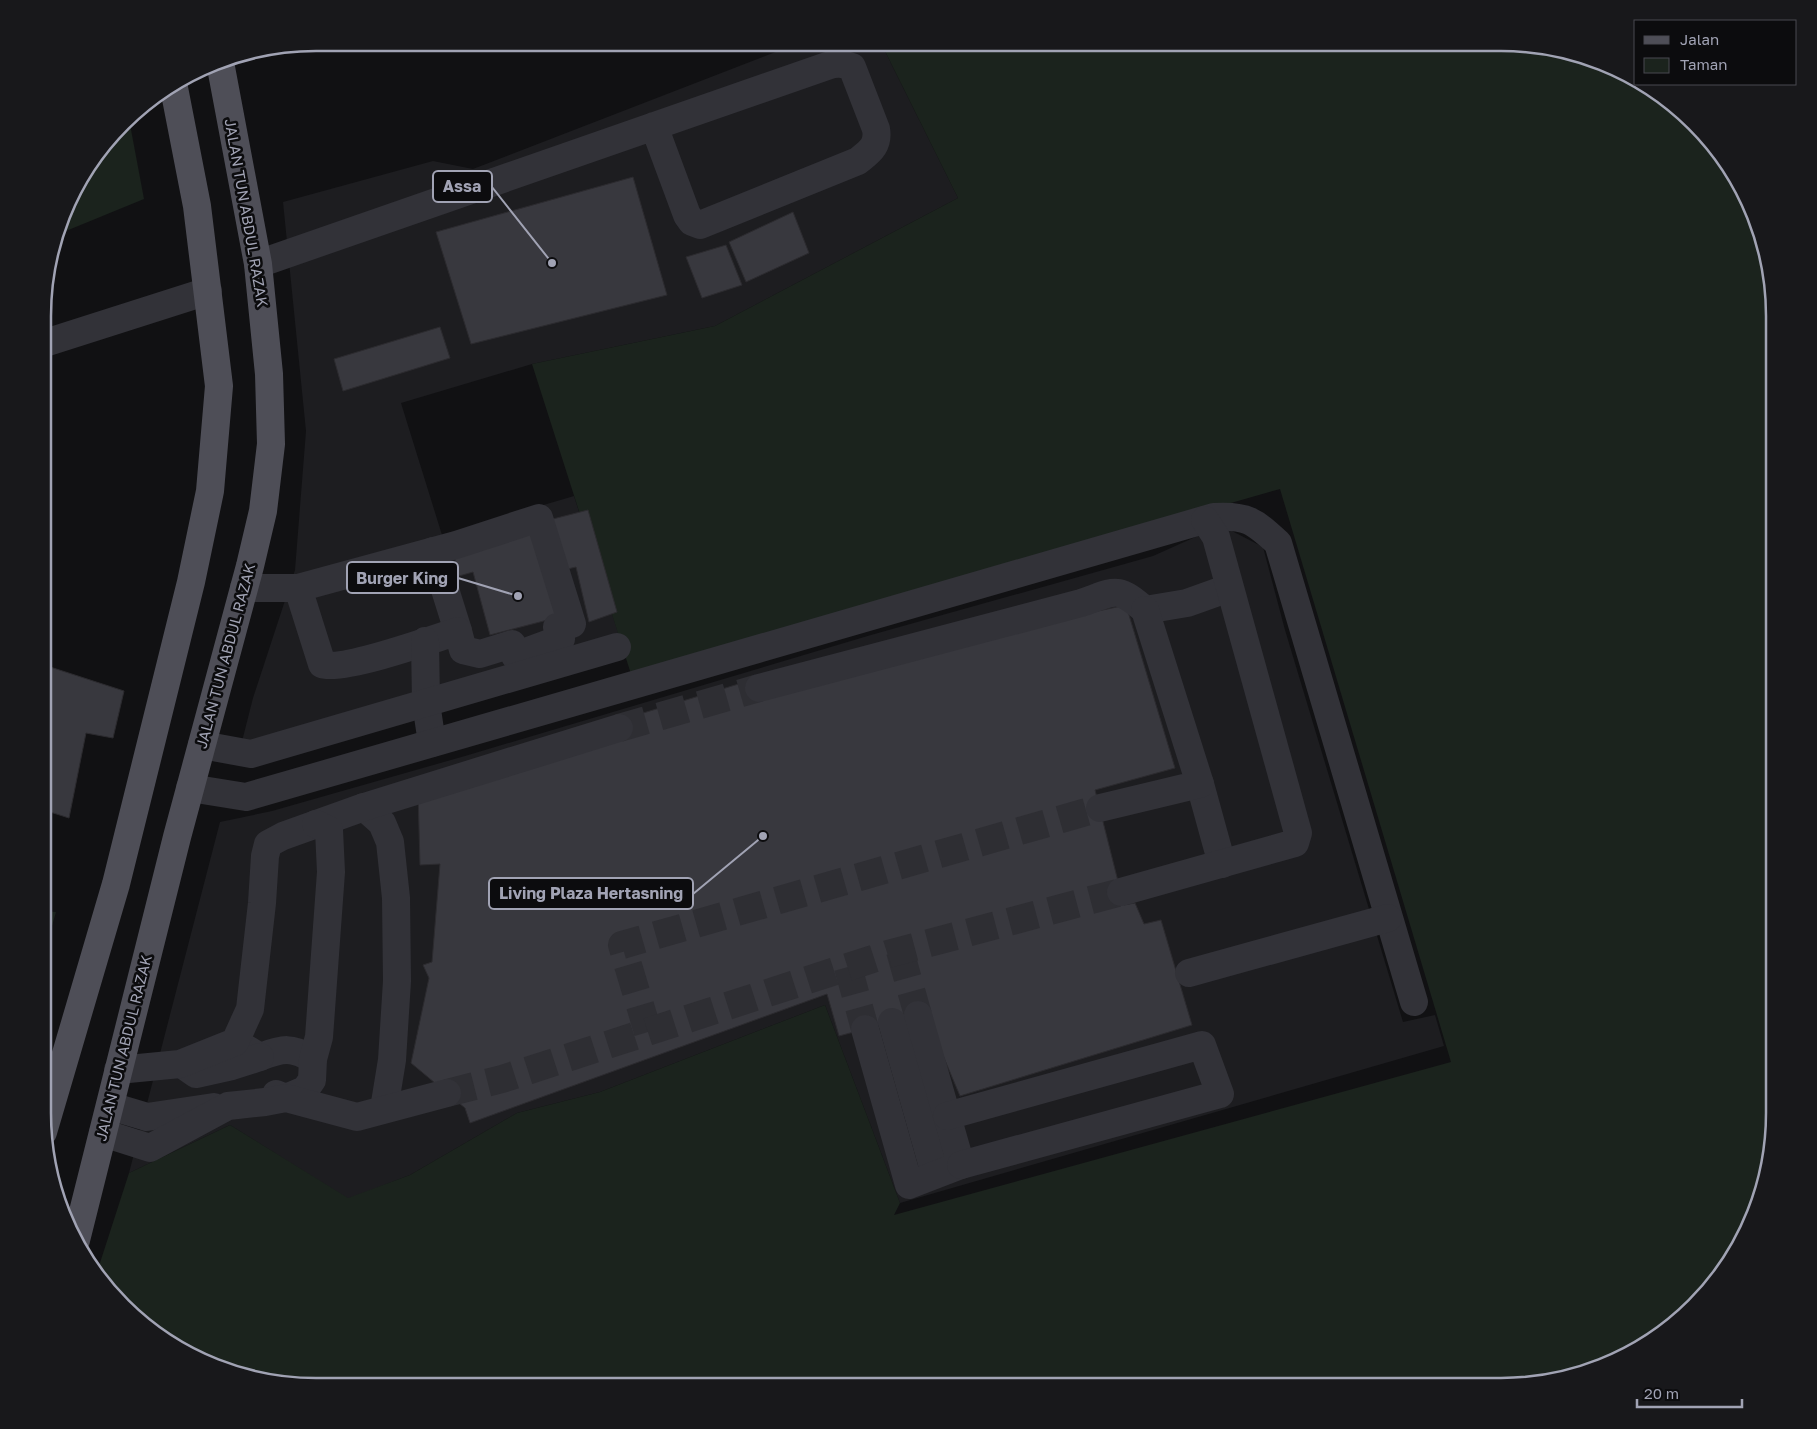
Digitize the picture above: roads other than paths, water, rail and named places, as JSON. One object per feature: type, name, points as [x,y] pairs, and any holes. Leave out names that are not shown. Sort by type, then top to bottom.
[{"type":"main road","name":"JALAN TUN ABDUL RAZAK","points":[[79,1229],[190,788],[264,511],[271,444],[269,374],[258,264],[221,69]]},
{"type":"main road","points":[[51,1105],[116,884],[191,582],[210,491],[219,386],[197,206],[175,92]]},
{"type":"street","points":[[258,264],[826,66],[844,63],[852,67],[858,78],[878,138],[874,146],[858,161],[700,225],[692,222],[687,215],[654,126]]},
{"type":"street","points":[[51,341],[208,291]]},
{"type":"street","points":[[190,788],[246,796],[1214,517],[1236,516],[1258,525],[1278,543],[1414,1002]]},
{"type":"street","points":[[244,588],[298,588],[433,551],[539,518],[572,624],[557,627],[561,639],[515,656],[512,644],[480,654],[463,650],[433,551]]},
{"type":"street","points":[[1121,892],[1295,843],[1298,833],[1216,536],[1204,520]]},
{"type":"street","points":[[298,588],[322,664],[328,666],[364,660],[458,631]]},
{"type":"street","points":[[1145,610],[1187,603],[1229,588]]},
{"type":"street","points":[[759,688],[1081,603],[1117,591],[1129,596],[1145,610],[1200,784],[1222,864]]},
{"type":"street","points":[[425,641],[426,703],[432,743]]},
{"type":"street","points":[[202,745],[251,754],[617,646]]},
{"type":"street","points":[[118,1070],[180,1064],[235,1042],[250,1009],[262,903],[265,856],[268,844],[283,836],[619,728]]},
{"type":"street","points":[[1100,808],[1200,784]]},
{"type":"street","points":[[110,1106],[146,1116],[196,1108],[228,1106],[268,1096],[305,1090],[312,1080],[313,1059],[319,1037],[326,962],[331,872],[337,820]]},
{"type":"street","points":[[337,820],[382,823],[390,842],[396,898],[398,981],[392,1060],[384,1109]]},
{"type":"street","points":[[1189,974],[1388,918]]},
{"type":"street","points":[[935,1174],[891,1020],[917,1012],[961,1164]]},
{"type":"street","points":[[865,1029],[908,1185],[961,1164],[1220,1094],[1202,1045],[947,1116]]},
{"type":"street","points":[[235,1042],[260,1058]]},
{"type":"street","points":[[180,1064],[196,1074],[260,1058],[280,1049],[300,1052],[313,1059]]},
{"type":"street","points":[[260,1058],[255,1070],[268,1096]]},
{"type":"street","points":[[268,1096],[357,1117],[447,1093]]},
{"type":"street","points":[[103,1133],[150,1148],[228,1106]]},
{"type":"tunnel","points":[[619,728],[759,688]]},
{"type":"tunnel","points":[[648,1032],[622,945],[1100,808]]},
{"type":"tunnel","points":[[447,1093],[502,1079],[888,954],[1121,892]]},
{"type":"tunnel","points":[[900,951],[918,1015]]},
{"type":"tunnel","points":[[848,967],[865,1029]]},
{"type":"place","name":"Assa","points":[[552,263]]},
{"type":"place","name":"Burger King","points":[[518,596]]},
{"type":"place","name":"Living Plaza Hertasning","points":[[763,836]]}]
